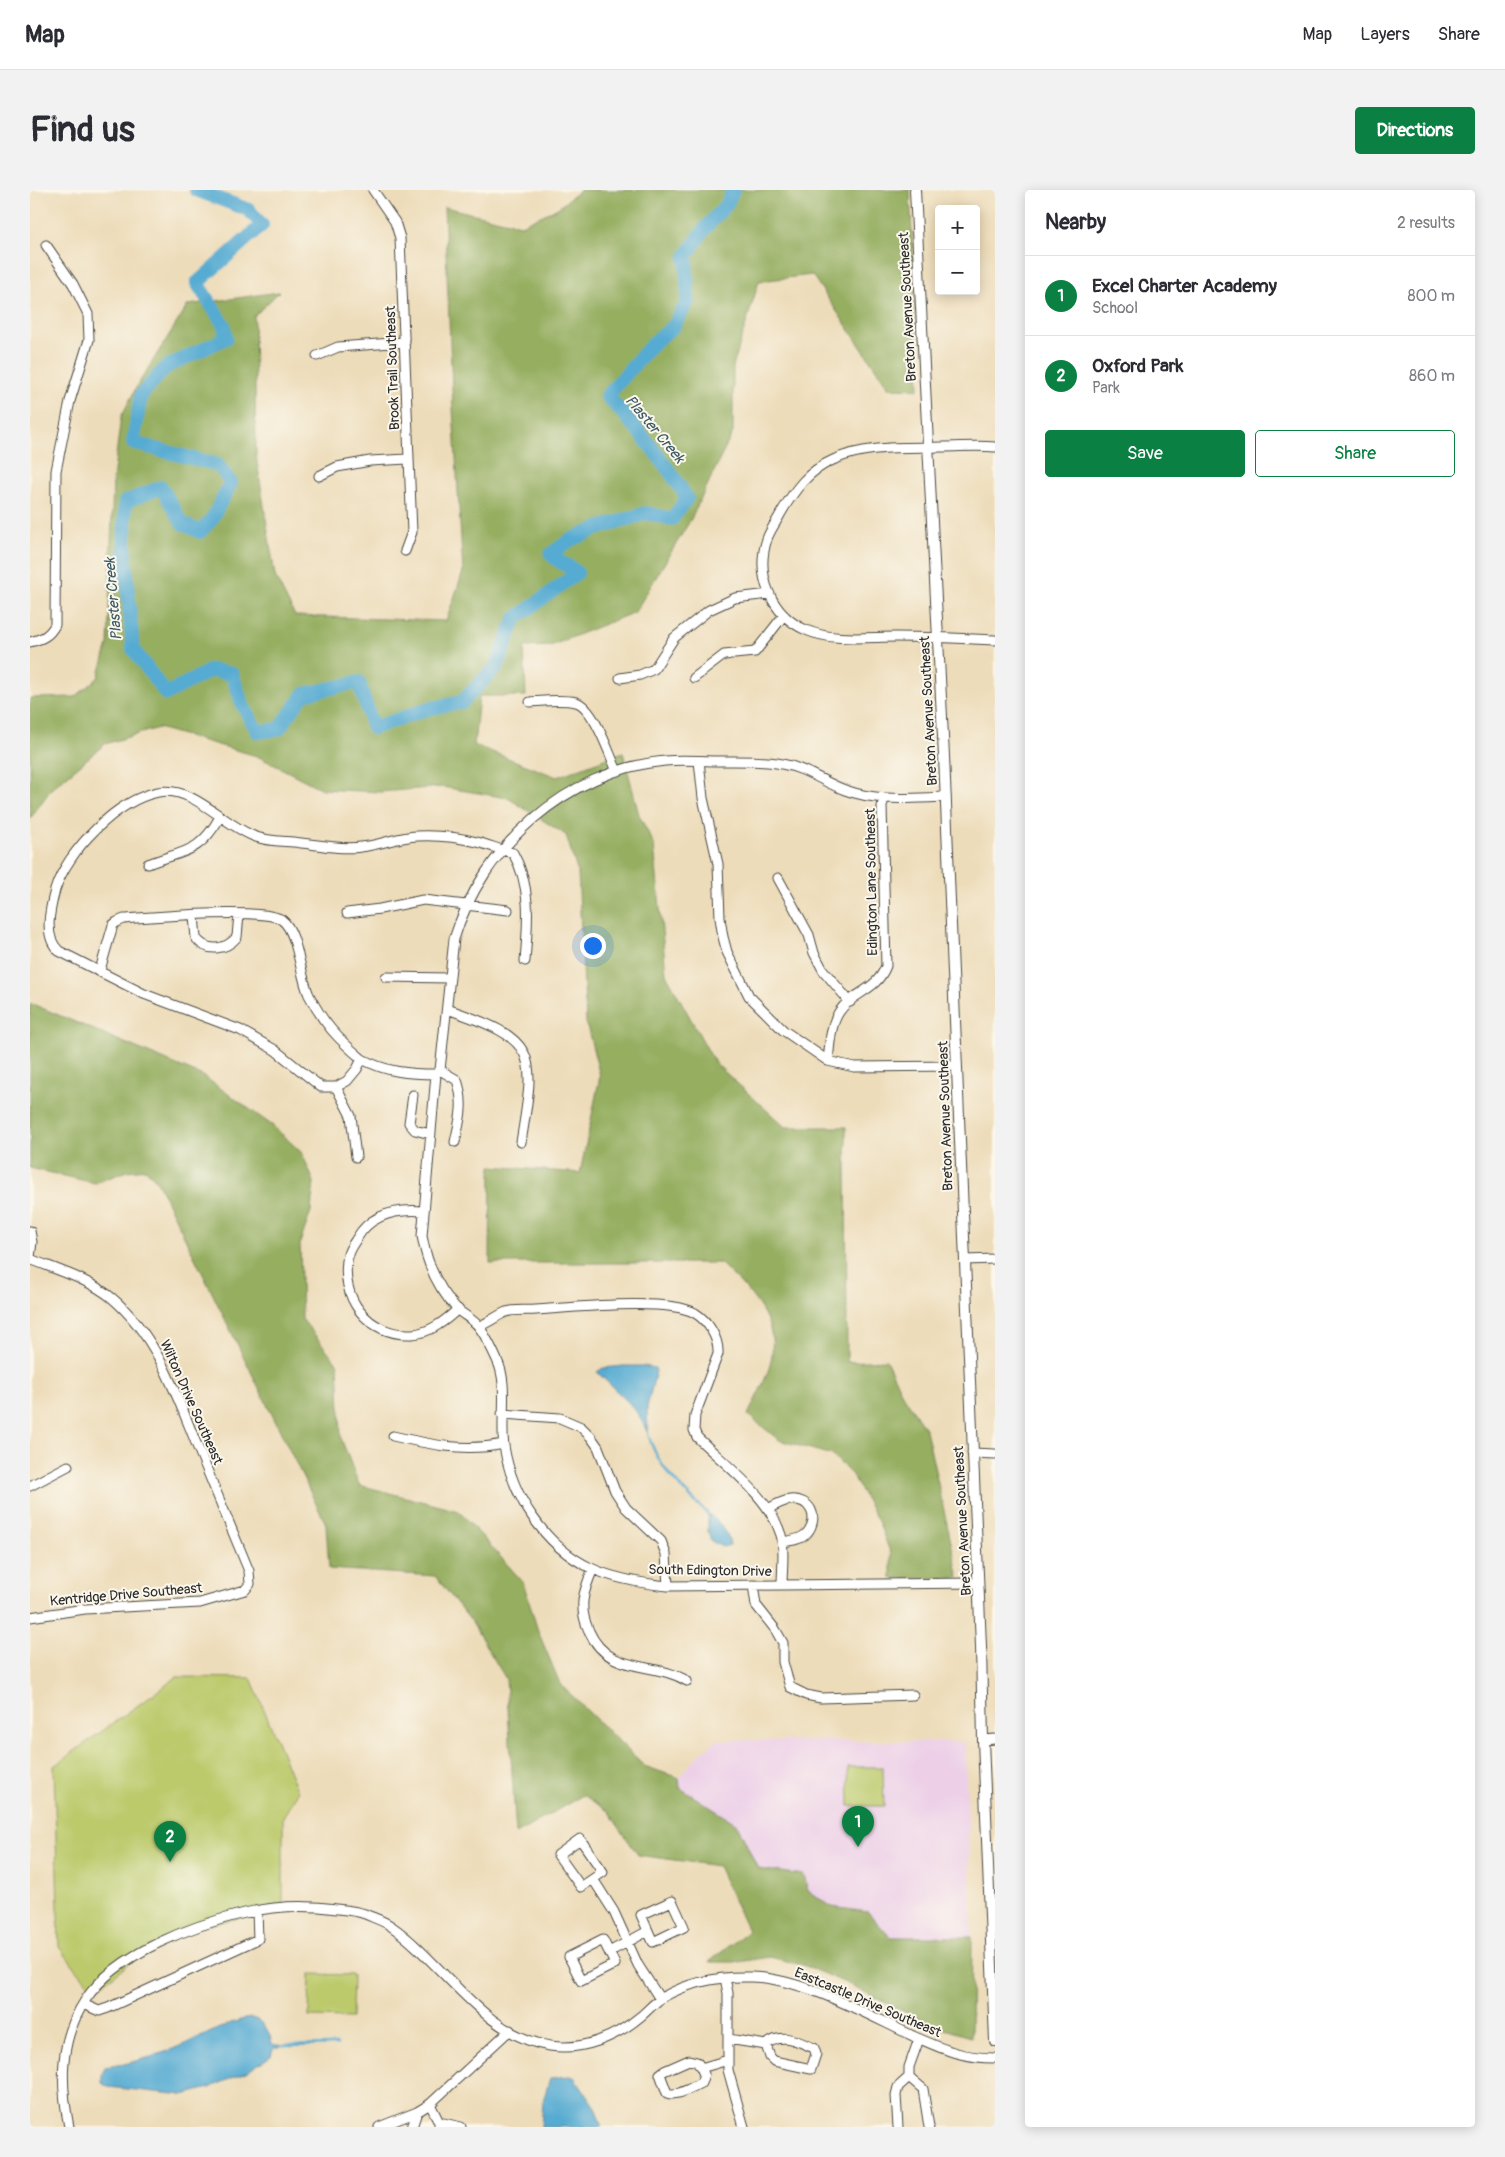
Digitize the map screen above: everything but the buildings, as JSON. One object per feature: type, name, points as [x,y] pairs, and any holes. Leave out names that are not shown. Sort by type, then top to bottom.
[{"type":"main road","name":"Breton Avenue Southeast","points":[[915,190],[946,797],[995,2041]]},
{"type":"street","name":"Brook Trail Southeast","points":[[373,190],[395,222],[400,238],[412,532],[406,551]]},
{"type":"street","points":[[30,642],[45,637],[55,625],[56,471],[70,401],[89,340],[88,314],[74,284],[46,245]]},
{"type":"street","points":[[317,356],[338,347],[405,342]]},
{"type":"street","points":[[995,447],[929,448],[855,453],[834,459],[805,478],[796,488],[767,537],[762,559],[763,578],[770,594],[784,615],[790,621],[806,630],[821,635],[995,640]]},
{"type":"street","points":[[319,476],[337,467],[370,461],[408,458]]},
{"type":"street","points":[[620,678],[640,675],[654,670],[674,638],[709,610],[735,598],[770,594]]},
{"type":"street","points":[[694,678],[724,655],[755,652],[784,615]]},
{"type":"street","points":[[530,702],[553,700],[577,702],[583,705],[594,722],[617,771]]},
{"type":"street","name":"South Edington Drive","points":[[946,797],[884,799],[860,795],[842,789],[801,768],[766,761],[665,761],[617,771],[555,802],[524,827],[490,865],[467,906],[454,939],[447,1010],[430,1134],[422,1236],[426,1257],[437,1283],[458,1310],[479,1326],[498,1362],[504,1393],[502,1414],[504,1444],[509,1470],[524,1504],[545,1534],[566,1555],[593,1569],[636,1583],[668,1586],[978,1583]]},
{"type":"street","points":[[699,761],[703,798],[718,864],[720,918],[727,952],[749,996],[783,1030],[828,1061],[854,1067],[957,1066]]},
{"type":"street","points":[[362,1059],[357,1069],[347,1081],[336,1088],[320,1087],[275,1050],[240,1030],[144,994],[100,970],[59,951],[51,942],[49,933],[51,905],[56,887],[68,865],[84,843],[109,816],[136,800],[158,792],[174,790],[186,794],[220,817],[257,838],[360,847],[402,837],[431,836],[479,842],[513,852],[524,877],[527,924],[525,961]]},
{"type":"street","name":"Edington Lane Southeast","points":[[828,1061],[835,1019],[840,1010],[876,983],[882,976],[886,966],[882,806],[884,799]]},
{"type":"street","points":[[148,864],[201,844],[210,835],[220,817]]},
{"type":"street","points":[[778,878],[808,935],[823,970],[850,1002]]},
{"type":"street","points":[[347,913],[380,910],[423,900],[508,910]]},
{"type":"street","points":[[100,970],[113,926],[117,922],[153,917],[239,914],[275,917],[282,920],[292,935],[309,994],[331,1032],[362,1059],[373,1065],[403,1073],[438,1072],[457,1080],[462,1093],[462,1104],[455,1142]]},
{"type":"street","points":[[194,916],[196,938],[206,947],[216,948],[227,946],[237,937],[239,914]]},
{"type":"street","points":[[386,977],[450,978]]},
{"type":"street","points":[[447,1010],[478,1020],[507,1034],[525,1055],[530,1069],[530,1089],[521,1142]]},
{"type":"street","points":[[336,1088],[351,1116],[356,1157]]},
{"type":"street","points":[[413,1095],[408,1123],[415,1130],[430,1134]]},
{"type":"street","points":[[423,1211],[405,1210],[392,1212],[371,1221],[360,1233],[348,1253],[346,1279],[351,1299],[365,1319],[388,1332],[412,1334],[429,1330],[443,1323],[458,1310]]},
{"type":"street","points":[[30,1232],[32,1242],[30,1258]]},
{"type":"street","name":"Wilton Drive Southeast","points":[[30,1258],[93,1285],[111,1298],[136,1321],[155,1348],[185,1416],[248,1571],[250,1584]]},
{"type":"street","points":[[965,1260],[995,1259]]},
{"type":"street","points":[[479,1326],[506,1312],[568,1306],[667,1305],[694,1312],[714,1334],[719,1347],[716,1361],[695,1414],[694,1430],[697,1438],[754,1491],[768,1509],[782,1536],[782,1585]]},
{"type":"street","points":[[502,1414],[560,1418],[581,1427],[592,1437],[598,1447],[615,1491],[626,1508],[661,1541],[666,1554],[668,1586]]},
{"type":"street","points":[[393,1436],[456,1448],[481,1449],[504,1444]]},
{"type":"street","points":[[972,1453],[995,1454]]},
{"type":"street","points":[[30,1486],[68,1466]]},
{"type":"street","points":[[768,1509],[790,1500],[803,1501],[811,1507],[813,1515],[808,1532],[802,1537],[782,1542]]},
{"type":"street","points":[[593,1569],[584,1590],[582,1610],[585,1622],[597,1645],[608,1656],[619,1661],[672,1673],[687,1680]]},
{"type":"street","name":"Kentridge Drive Southeast","points":[[30,1617],[85,1609],[200,1604],[239,1593],[250,1584]]},
{"type":"street","points":[[754,1585],[756,1605],[775,1629],[783,1644],[783,1662],[790,1687],[806,1695],[821,1698],[913,1695]]},
{"type":"street","points":[[983,1740],[995,1739]]},
{"type":"street","points":[[580,1839],[603,1872],[593,1879],[581,1887],[558,1854],[580,1839]]},
{"type":"street","points":[[593,1879],[614,1912],[638,1964],[660,1998]]},
{"type":"street","points":[[672,1901],[684,1927],[653,1942],[648,1931],[641,1916],[672,1901]]},
{"type":"street","name":"Eastcastle Drive Southeast","points":[[69,2127],[65,2107],[63,2059],[69,2036],[87,1998],[115,1969],[148,1949],[194,1928],[257,1911],[304,1907],[323,1907],[360,1912],[389,1924],[412,1943],[492,2019],[520,2036],[550,2046],[573,2046],[602,2040],[640,2018],[660,1998],[688,1985],[725,1978],[752,1977],[778,1979],[800,1986],[956,2055],[995,2058]]},
{"type":"street","points":[[83,2004],[99,2011],[108,2008],[258,1938],[257,1911]]},
{"type":"street","points":[[609,1952],[628,1940],[648,1931]]},
{"type":"street","points":[[603,1940],[609,1952],[615,1964],[581,1981],[569,1957],[603,1940]]},
{"type":"street","points":[[725,1978],[728,1992],[728,2070],[744,2127]]},
{"type":"street","points":[[379,2127],[417,2112],[430,2104],[510,2030]]},
{"type":"street","points":[[728,2038],[766,2045],[776,2038],[786,2037],[814,2048],[816,2054],[811,2069],[774,2061],[770,2057],[766,2045]]},
{"type":"street","points":[[898,2127],[896,2095],[898,2088],[909,2077],[909,2066],[920,2038]]},
{"type":"street","points":[[689,2060],[697,2062],[701,2068],[704,2074],[700,2082],[672,2095],[667,2093],[660,2074],[664,2071],[689,2060]]},
{"type":"street","points":[[701,2068],[728,2060]]},
{"type":"street","points":[[909,2077],[923,2089],[929,2127]]},
{"type":"street","points":[[430,2104],[439,2125],[461,2127]]},
{"type":"street","points":[[412,2127],[417,2112]]},
{"type":"shaded area","points":[[717,1740],[965,1742],[972,1937],[890,1937],[868,1912],[832,1907],[808,1891],[804,1875],[758,1869],[737,1824],[680,1788],[679,1778],[698,1755]]},
{"type":"green space","points":[[580,190],[910,190],[919,389],[889,388],[812,275],[759,281],[733,366],[733,432],[691,519],[635,612],[550,646],[524,647],[526,696],[479,696],[474,745],[557,777],[623,752],[639,815],[654,844],[666,974],[715,1063],[785,1127],[846,1127],[847,1362],[886,1360],[901,1392],[926,1430],[959,1578],[891,1578],[891,1554],[878,1521],[852,1475],[832,1455],[779,1440],[748,1415],[770,1365],[771,1334],[767,1320],[752,1296],[720,1263],[490,1263],[491,1166],[580,1173],[600,1076],[586,1022],[578,873],[566,835],[508,798],[442,787],[379,792],[322,789],[257,756],[158,728],[105,744],[51,789],[30,819],[30,698],[75,697],[98,678],[108,645],[113,479],[121,417],[137,386],[188,305],[279,292],[254,316],[256,455],[275,576],[295,616],[446,621],[463,572],[453,409],[444,207],[521,225],[558,208]]},
{"type":"green space","points":[[30,1003],[203,1076],[273,1126],[302,1153],[314,1182],[311,1211],[300,1243],[302,1319],[338,1364],[341,1438],[359,1485],[459,1511],[523,1582],[538,1631],[560,1684],[644,1766],[679,1778],[680,1788],[737,1824],[758,1869],[804,1875],[808,1891],[832,1907],[868,1912],[890,1937],[972,1937],[971,2037],[928,2024],[853,1986],[803,1965],[770,1957],[738,1962],[709,1962],[748,1931],[718,1866],[638,1855],[608,1811],[583,1795],[516,1834],[506,1679],[471,1621],[435,1576],[329,1569],[326,1524],[158,1183],[146,1169],[127,1171],[95,1183],[30,1168]]},
{"type":"green space","points":[[177,1677],[251,1678],[298,1792],[283,1817],[283,1908],[194,1928],[148,1949],[94,1991],[59,1947],[54,1766]]},
{"type":"green space","points":[[848,1767],[883,1767],[884,1806],[849,1806]]},
{"type":"green space","points":[[310,1974],[353,1975],[352,2018],[309,2017]]},
{"type":"water","points":[[623,1366],[655,1368],[656,1371],[647,1407],[648,1434],[639,1415],[597,1372],[603,1368]]},
{"type":"water","points":[[708,1514],[722,1527],[728,1536],[730,1545],[722,1547],[711,1541],[708,1532]]},
{"type":"water","points":[[253,2018],[261,2022],[266,2028],[272,2044],[283,2046],[273,2049],[271,2056],[248,2071],[209,2088],[183,2095],[108,2087],[102,2083],[102,2074],[105,2067],[151,2057],[231,2023]]},
{"type":"water","points":[[574,2077],[595,2107],[602,2127],[541,2127],[543,2101],[550,2078]]},
{"type":"waterway","name":"Plaster Creek","points":[[196,190],[249,210],[262,225],[197,283],[224,325],[226,338],[166,367],[141,395],[133,443],[218,465],[231,483],[211,520],[200,532],[182,523],[161,487],[125,502],[125,553],[133,649],[166,694],[211,670],[232,674],[243,706],[258,732],[279,729],[304,694],[359,682],[373,728],[427,709],[462,702],[497,666],[515,619],[577,573],[551,554],[570,540],[599,528],[646,513],[672,519],[687,498],[650,445],[607,396],[653,343],[673,327],[688,301],[686,256],[706,227],[727,204],[733,190]]},
{"type":"waterway","points":[[648,1434],[658,1458],[672,1478],[708,1514]]},
{"type":"waterway","points":[[283,2046],[337,2045]]},
{"type":"place","name":"Excel Charter Academy","points":[[858,1847]]},
{"type":"place","name":"Oxford Park","points":[[170,1862]]}]
